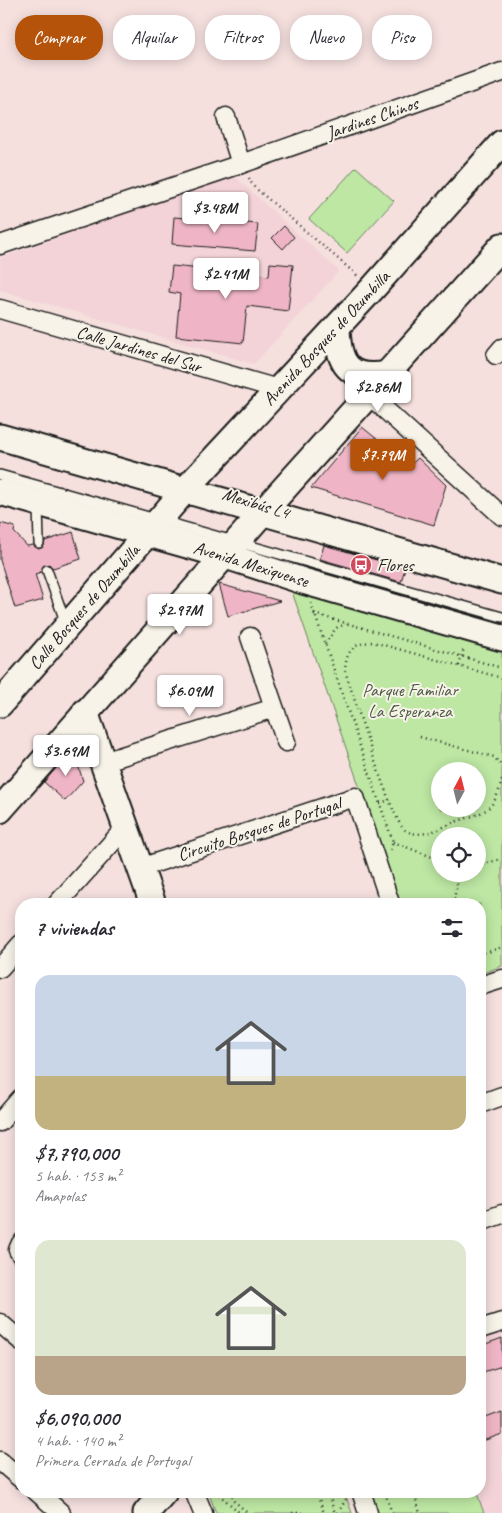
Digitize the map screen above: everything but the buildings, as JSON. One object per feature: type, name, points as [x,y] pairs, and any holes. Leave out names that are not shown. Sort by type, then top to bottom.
[{"type":"main road","name":"Avenida Bosques de Ozumbilla","points":[[154,526],[278,389],[373,288],[502,143]]},
{"type":"main road","points":[[0,810],[85,712],[232,549],[259,516],[502,246]]},
{"type":"main road","points":[[336,328],[338,350],[346,366],[358,374],[372,377],[388,374]]},
{"type":"main road","points":[[0,437],[182,494],[502,581]]},
{"type":"main road","name":"Avenida Mexiquense","points":[[0,492],[38,502],[154,526],[232,549],[303,581],[502,638]]},
{"type":"main road","name":"Calle Bosques de Ozumbilla","points":[[0,704],[154,526]]},
{"type":"main road","points":[[85,712],[151,898]]},
{"type":"main road","points":[[146,1513],[159,1498]]},
{"type":"street","name":"Jardines Chinos","points":[[0,245],[241,164],[502,72]]},
{"type":"street","points":[[226,117],[241,164]]},
{"type":"street","name":"Calle Jardines del Sur","points":[[0,309],[278,389]]},
{"type":"street","points":[[368,394],[502,516]]},
{"type":"street","points":[[250,637],[286,742]]},
{"type":"street","points":[[103,762],[274,708]]},
{"type":"street","name":"Circuito Bosques de Portugal","points":[[140,868],[355,797],[388,898]]},
{"type":"street","points":[[62,898],[125,828]]},
{"type":"street","points":[[0,968],[15,951]]},
{"type":"street","points":[[486,984],[502,979]]},
{"type":"street","points":[[486,1102],[502,1096]]},
{"type":"street","points":[[0,1122],[15,1105]]},
{"type":"street","points":[[486,1220],[502,1214]]},
{"type":"street","points":[[486,1327],[502,1322]]},
{"type":"street","points":[[0,1323],[15,1336]]},
{"type":"street","points":[[0,1461],[15,1474]]},
{"type":"street","points":[[44,1498],[61,1513]]},
{"type":"street","points":[[197,1498],[204,1513]]},
{"type":"street","points":[[356,1498],[368,1513]]},
{"type":"lane","points":[[0,447],[182,494]]},
{"type":"lane","points":[[0,475],[154,526]]},
{"type":"lane","points":[[38,502],[40,543]]},
{"type":"lane","name":"Mexibús L4","points":[[259,516],[294,532]]},
{"type":"lane","points":[[232,549],[502,617]]},
{"type":"lane","points":[[47,570],[68,627]]},
{"type":"path","points":[[241,164],[253,186],[373,288]]},
{"type":"path","points":[[303,581],[393,842],[382,878]]},
{"type":"path","points":[[314,614],[502,668]]},
{"type":"path","points":[[325,644],[336,628],[347,623]]},
{"type":"path","points":[[502,678],[373,642],[363,642],[349,651],[345,671],[398,824],[405,830],[424,834],[488,810],[497,797],[502,780]]},
{"type":"path","points":[[420,737],[494,757],[502,766]]},
{"type":"path","points":[[380,803],[390,800]]},
{"type":"path","points":[[393,842],[431,857]]},
{"type":"path","points":[[486,863],[502,859]]},
{"type":"path","points":[[453,898],[457,882]]},
{"type":"path","points":[[486,953],[502,947]]},
{"type":"path","points":[[223,1498],[240,1513]]},
{"type":"path","points":[[233,1498],[248,1513]]},
{"type":"path","points":[[319,1498],[324,1513]]},
{"type":"path","points":[[330,1498],[336,1513],[351,1498]]},
{"type":"path","points":[[387,1498],[392,1513]]},
{"type":"path","points":[[415,1498],[420,1513]]},
{"type":"path","points":[[293,1513],[304,1513]]},
{"type":"shaded area","points":[[233,175],[339,271],[254,364],[0,290],[0,258]]},
{"type":"shaded area","points":[[502,1332],[502,1513],[484,1513],[479,1498],[486,1498],[486,1338]]},
{"type":"green space","points":[[356,167],[394,201],[347,253],[309,219]]},
{"type":"green space","name":"Parque Familiar La Esperanza","points":[[290,586],[502,648],[502,966],[486,972],[486,898],[398,898]]},
{"type":"green space","points":[[211,1498],[347,1498],[352,1513],[216,1513]]},
{"type":"green space","points":[[372,1498],[479,1498],[484,1513],[377,1513]]},
{"type":"place","name":"Flores","points":[[361,565]]}]
